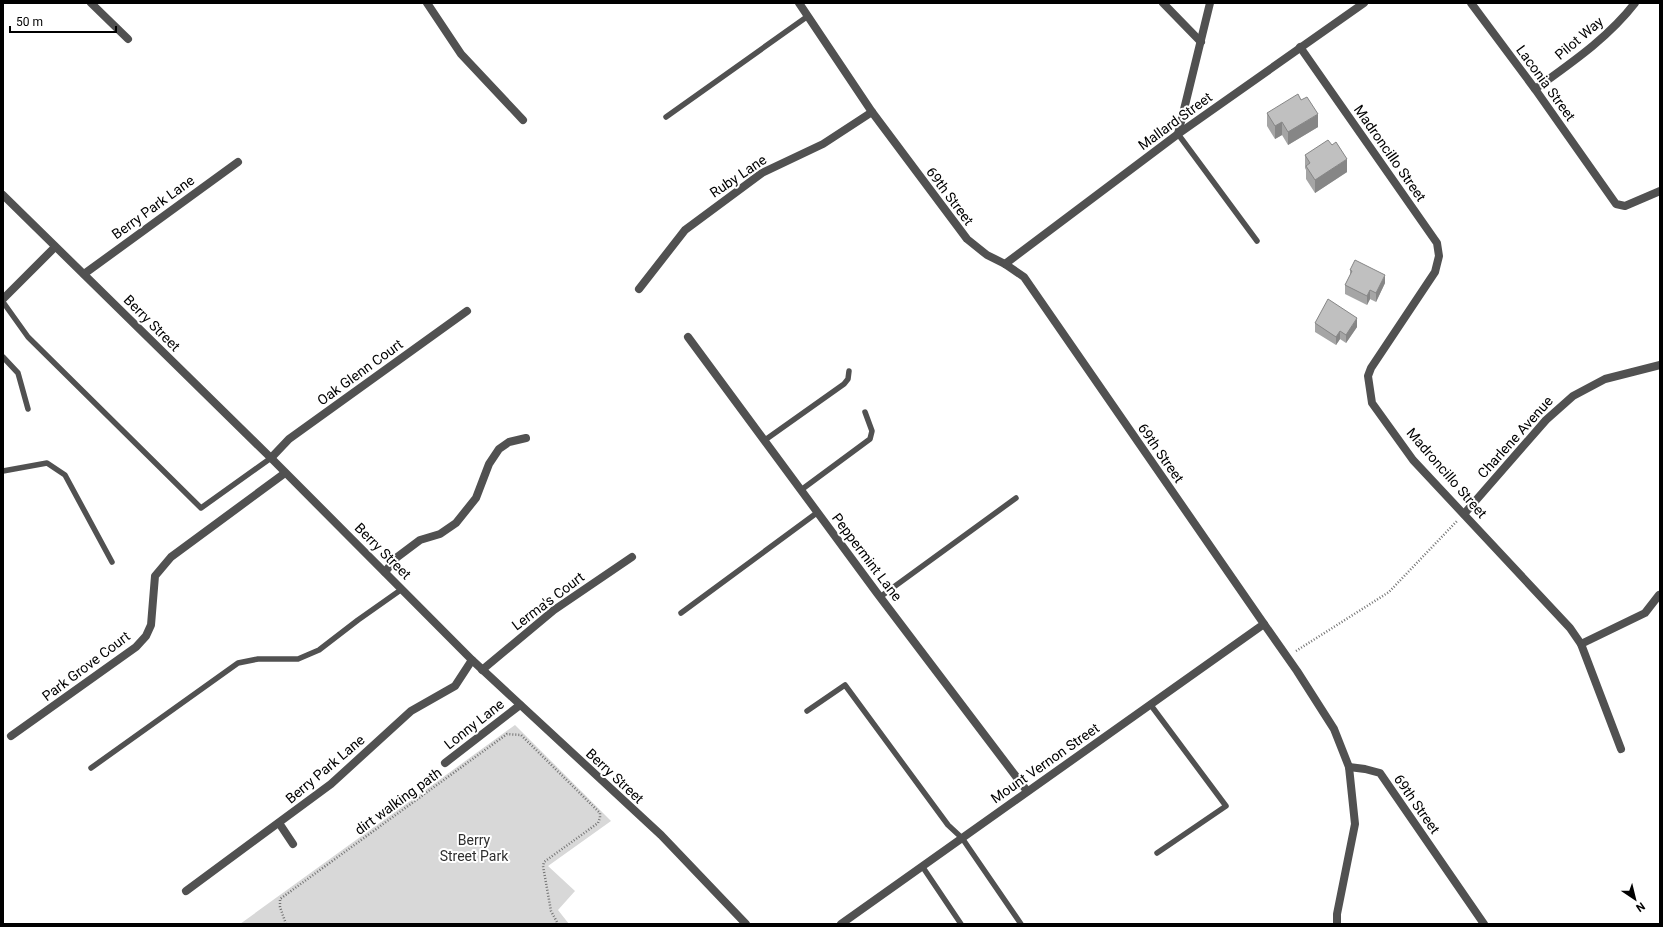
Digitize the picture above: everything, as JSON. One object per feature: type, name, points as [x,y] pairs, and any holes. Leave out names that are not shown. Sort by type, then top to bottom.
[{"type":"street","points":[[92,3],[128,39]]},
{"type":"street","points":[[427,3],[461,54],[523,120]]},
{"type":"street","name":"69th Street","points":[[799,3],[872,112],[967,239],[987,255],[1005,264],[1024,277],[1287,657],[1334,729],[1349,767],[1380,773],[1484,924]]},
{"type":"street","points":[[1163,3],[1201,42]]},
{"type":"street","points":[[1178,134],[1210,3]]},
{"type":"street","name":"Mallard Street","points":[[1005,264],[1178,134],[1364,3]]},
{"type":"street","name":"Laconia Street","points":[[1471,3],[1535,89],[1616,204],[1625,206],[1660,191]]},
{"type":"street","name":"Pilot Way","points":[[1535,89],[1588,51],[1624,17],[1635,3]]},
{"type":"street","name":"Madroncillo Street","points":[[1300,47],[1437,243],[1439,256],[1435,272],[1371,368],[1368,376],[1372,403],[1413,460],[1570,628],[1581,644],[1621,749]]},
{"type":"street","name":"Ruby Lane","points":[[639,289],[685,230],[762,173],[823,144],[872,112]]},
{"type":"street","name":"Berry Park Lane","points":[[84,274],[238,162]]},
{"type":"street","name":"Berry Street","points":[[3,195],[271,458],[285,474],[482,670],[661,835],[746,924]]},
{"type":"street","points":[[3,299],[55,247]]},
{"type":"street","name":"Oak Glenn Court","points":[[271,458],[289,439],[467,311]]},
{"type":"street","name":"Peppermint Lane","points":[[688,337],[880,597],[1027,791]]},
{"type":"street","name":"Charlene Avenue","points":[[1464,514],[1546,420],[1573,396],[1605,379],[1660,365]]},
{"type":"street","points":[[385,572],[396,558],[420,540],[440,534],[456,523],[476,498],[489,464],[499,449],[509,442],[526,438]]},
{"type":"street","name":"Park Grove Court","points":[[11,736],[136,648],[146,636],[151,625],[156,576],[170,557],[285,474]]},
{"type":"street","name":"Lerma's Court","points":[[482,670],[554,610],[632,558]]},
{"type":"street","points":[[1581,644],[1645,612],[1659,595]]},
{"type":"street","name":"Mount Vernon Street","points":[[841,924],[1264,624]]},
{"type":"street","name":"Berry Park Lane","points":[[186,891],[331,784],[411,711],[455,686],[472,660]]},
{"type":"street","name":"Lonny Lane","points":[[445,763],[520,706]]},
{"type":"street","points":[[1337,924],[1337,914],[1355,824],[1349,767]]},
{"type":"street","points":[[279,823],[293,844]]},
{"type":"lane","points":[[666,117],[808,16]]},
{"type":"lane","points":[[1178,134],[1257,241]]},
{"type":"lane","points":[[3,302],[28,337],[201,508],[271,458]]},
{"type":"lane","points":[[3,357],[18,373],[28,409]]},
{"type":"lane","points":[[765,440],[844,384],[848,379],[849,371]]},
{"type":"lane","points":[[801,490],[870,439],[872,430],[865,412]]},
{"type":"lane","points":[[3,471],[47,463],[65,475],[112,562]]},
{"type":"lane","points":[[880,597],[1016,498]]},
{"type":"lane","points":[[681,613],[818,512]]},
{"type":"lane","points":[[91,768],[238,663],[258,659],[298,659],[319,650],[402,589]]},
{"type":"lane","points":[[807,711],[845,685],[948,825],[962,838],[1021,924]]},
{"type":"lane","points":[[1150,704],[1226,806],[1157,853]]},
{"type":"lane","points":[[922,866],[961,924]]},
{"type":"path","points":[[1287,657],[1390,592],[1464,514]]},
{"type":"path","name":"dirt walking path","points":[[286,924],[280,907],[280,899],[506,734],[514,734],[521,735],[600,813],[598,823],[544,862],[543,866],[551,911],[558,924]]},
{"type":"green space","name":"Berry Street Park","points":[[515,725],[611,821],[548,866],[575,891],[558,910],[569,924],[240,924]]},
{"type":"building","points":[[1298,94],[1301,100],[1307,97],[1318,114],[1288,132],[1282,122],[1275,126],[1267,113]]},
{"type":"building","points":[[1328,140],[1332,145],[1336,142],[1347,159],[1315,180],[1306,166],[1310,163],[1305,155]]},
{"type":"building","points":[[1355,260],[1385,275],[1376,293],[1370,290],[1367,296],[1345,285],[1352,271],[1350,270]]},
{"type":"building","points":[[1328,299],[1357,318],[1346,335],[1340,331],[1336,337],[1315,323]]}]
